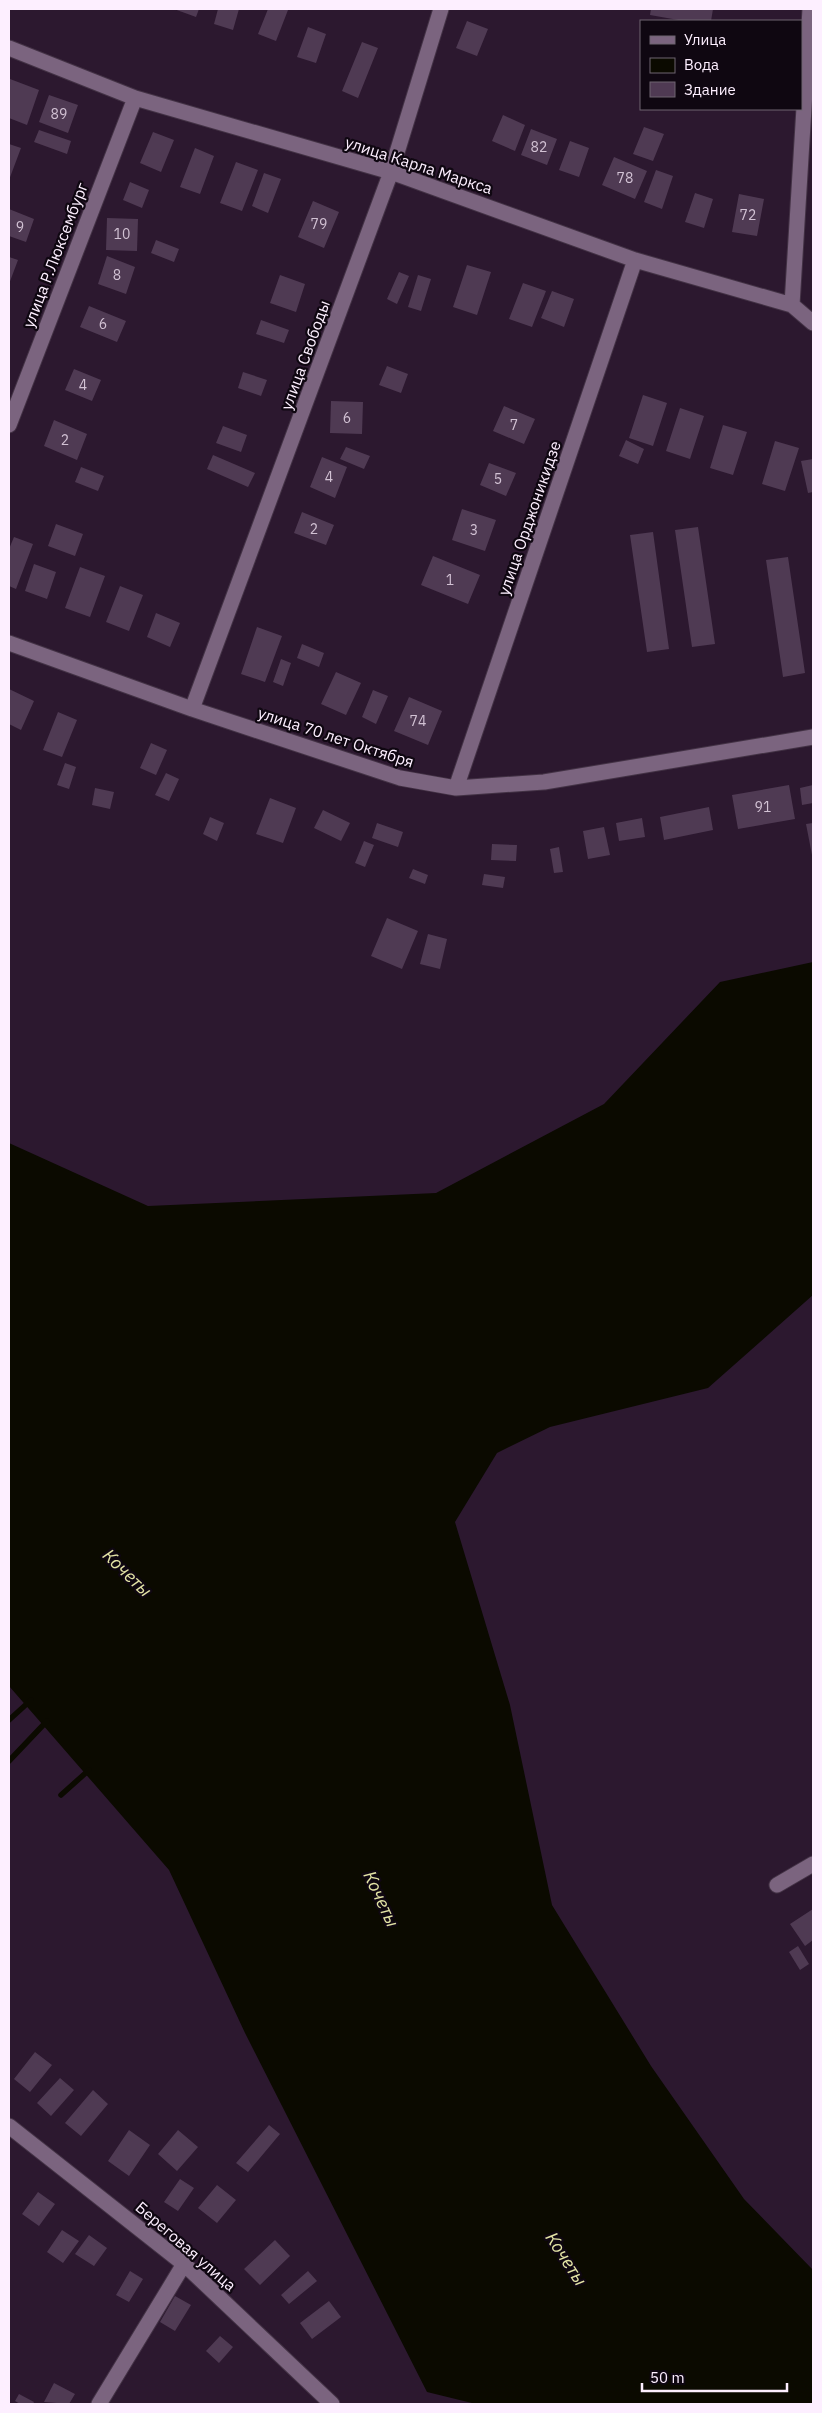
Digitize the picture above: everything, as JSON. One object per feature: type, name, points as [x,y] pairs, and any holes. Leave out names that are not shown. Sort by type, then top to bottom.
[{"type":"street","name":"улица Свободы","points":[[192,709],[391,172],[441,9]]},
{"type":"street","points":[[792,305],[810,9]]},
{"type":"street","name":"улица Карла Маркса","points":[[9,48],[135,98],[391,172],[635,260],[792,305],[813,323]]},
{"type":"street","name":"улица Р.Люксембург","points":[[9,425],[135,98]]},
{"type":"street","name":"улица Орджоникидзе","points":[[456,788],[635,260]]},
{"type":"street","name":"улица 70 лет Октября","points":[[9,643],[192,709],[400,778],[456,788],[544,782],[813,737]]},
{"type":"street","points":[[777,1885],[813,1864]]},
{"type":"street","name":"Береговая улица","points":[[9,2126],[184,2264],[332,2404]]},
{"type":"street","points":[[99,2404],[184,2264]]},
{"type":"water","name":"Кочеты","points":[[813,962],[813,1295],[708,1388],[550,1427],[497,1453],[455,1522],[510,1705],[552,1905],[651,2066],[744,2199],[813,2270],[813,2404],[476,2404],[427,2392],[245,2033],[169,1870],[9,1686],[9,1143],[148,1206],[436,1193],[604,1104],[720,982]]},
{"type":"building","points":[[174,9],[199,9],[196,17]]},
{"type":"building","points":[[218,9],[239,9],[233,30],[214,24]]},
{"type":"building","points":[[268,9],[288,10],[276,41],[258,34]]},
{"type":"building","points":[[651,9],[713,9],[711,20],[678,20],[650,15]]},
{"type":"building","points":[[467,21],[488,29],[477,56],[456,48]]},
{"type":"building","points":[[308,27],[326,34],[316,63],[297,57]]},
{"type":"building","points":[[362,42],[378,48],[358,98],[342,91]]},
{"type":"building","points":[[10,79],[39,90],[27,125],[9,118]]},
{"type":"building","points":[[49,95],[78,105],[68,133],[39,122]]},
{"type":"building","points":[[503,115],[525,125],[515,151],[492,141]]},
{"type":"building","points":[[644,127],[664,134],[653,161],[633,154]]},
{"type":"building","points":[[531,129],[557,139],[547,165],[521,155]]},
{"type":"building","points":[[39,130],[71,141],[67,154],[34,142]]},
{"type":"building","points":[[153,132],[174,140],[161,172],[140,163]]},
{"type":"building","points":[[570,141],[589,148],[579,177],[559,170]]},
{"type":"building","points":[[9,144],[21,148],[9,180]]},
{"type":"building","points":[[195,148],[214,156],[200,194],[180,187]]},
{"type":"building","points":[[614,157],[647,171],[635,199],[602,185]]},
{"type":"building","points":[[236,162],[258,170],[242,211],[220,203]]},
{"type":"building","points":[[656,170],[673,176],[662,209],[644,202]]},
{"type":"building","points":[[264,173],[281,179],[268,213],[252,206]]},
{"type":"building","points":[[130,182],[149,190],[142,208],[123,200]]},
{"type":"building","points":[[695,193],[713,199],[704,228],[685,222]]},
{"type":"building","points":[[739,194],[764,199],[757,236],[732,232]]},
{"type":"building","points":[[313,201],[339,212],[324,248],[298,237]]},
{"type":"building","points":[[9,209],[34,219],[26,242],[9,236]]},
{"type":"building","points":[[107,218],[138,219],[137,251],[106,250]]},
{"type":"building","points":[[156,240],[179,249],[174,262],[151,253]]},
{"type":"building","points":[[107,256],[135,267],[126,294],[98,284]]},
{"type":"building","points":[[9,257],[18,260],[9,284]]},
{"type":"building","points":[[467,265],[491,272],[477,315],[453,307]]},
{"type":"building","points":[[399,272],[409,276],[397,304],[387,299]]},
{"type":"building","points":[[280,275],[305,284],[296,312],[270,303]]},
{"type":"building","points":[[418,275],[431,279],[421,311],[408,307]]},
{"type":"building","points":[[523,283],[546,291],[532,327],[509,319]]},
{"type":"building","points":[[552,291],[574,299],[564,327],[541,318]]},
{"type":"building","points":[[89,306],[126,321],[117,342],[80,327]]},
{"type":"building","points":[[261,320],[289,330],[284,343],[256,334]]},
{"type":"building","points":[[387,366],[408,374],[401,393],[379,385]]},
{"type":"building","points":[[74,369],[101,380],[92,401],[65,390]]},
{"type":"building","points":[[243,372],[267,380],[261,396],[238,388]]},
{"type":"building","points":[[643,395],[667,403],[653,446],[629,438]]},
{"type":"building","points":[[331,401],[363,402],[362,434],[330,433]]},
{"type":"building","points":[[504,406],[535,419],[524,444],[493,431]]},
{"type":"building","points":[[680,408],[704,416],[690,459],[666,451]]},
{"type":"building","points":[[54,420],[87,434],[77,460],[44,446]]},
{"type":"building","points":[[723,425],[747,432],[733,475],[710,468]]},
{"type":"building","points":[[223,426],[247,435],[241,452],[216,443]]},
{"type":"building","points":[[626,440],[644,449],[638,464],[619,456]]},
{"type":"building","points":[[775,441],[799,448],[785,491],[762,484]]},
{"type":"building","points":[[346,447],[370,456],[364,469],[340,459]]},
{"type":"building","points":[[213,455],[255,473],[248,487],[207,469]]},
{"type":"building","points":[[322,457],[347,467],[335,498],[310,487]]},
{"type":"building","points":[[813,459],[813,492],[808,493],[801,461]]},
{"type":"building","points":[[489,463],[516,473],[506,496],[480,485]]},
{"type":"building","points":[[81,467],[104,476],[98,491],[75,482]]},
{"type":"building","points":[[462,509],[496,520],[485,551],[452,540]]},
{"type":"building","points":[[302,512],[334,525],[326,545],[294,533]]},
{"type":"building","points":[[56,524],[83,534],[75,556],[48,546]]},
{"type":"building","points":[[698,527],[715,644],[692,647],[675,530]]},
{"type":"building","points":[[653,532],[669,649],[647,652],[630,535]]},
{"type":"building","points":[[14,537],[33,544],[16,589],[9,586],[9,549]]},
{"type":"building","points":[[433,556],[480,575],[468,604],[421,585]]},
{"type":"building","points":[[788,557],[805,673],[783,677],[766,560]]},
{"type":"building","points":[[34,564],[56,572],[47,599],[25,591]]},
{"type":"building","points":[[80,567],[105,576],[90,617],[65,608]]},
{"type":"building","points":[[120,586],[143,595],[129,631],[106,622]]},
{"type":"building","points":[[156,613],[180,623],[170,647],[147,637]]},
{"type":"building","points":[[257,627],[282,636],[265,682],[241,674]]},
{"type":"building","points":[[302,644],[324,653],[319,667],[297,658]]},
{"type":"building","points":[[281,659],[291,663],[283,686],[273,682]]},
{"type":"building","points":[[336,672],[361,683],[346,715],[321,704]]},
{"type":"building","points":[[9,689],[34,701],[21,730],[9,724]]},
{"type":"building","points":[[373,690],[388,696],[376,724],[362,717]]},
{"type":"building","points":[[409,697],[442,711],[428,745],[394,731]]},
{"type":"building","points":[[58,712],[77,720],[62,757],[43,750]]},
{"type":"building","points":[[151,743],[167,750],[156,775],[140,768]]},
{"type":"building","points":[[65,763],[76,767],[69,789],[57,785]]},
{"type":"building","points":[[166,773],[179,779],[169,801],[155,795]]},
{"type":"building","points":[[789,785],[795,819],[738,829],[732,795]]},
{"type":"building","points":[[813,785],[813,803],[802,805],[800,788]]},
{"type":"building","points":[[95,788],[114,792],[110,809],[92,805]]},
{"type":"building","points":[[270,798],[296,808],[283,843],[256,834]]},
{"type":"building","points":[[709,807],[713,830],[664,840],[660,817]]},
{"type":"building","points":[[323,810],[350,823],[341,841],[314,828]]},
{"type":"building","points":[[210,817],[224,823],[217,841],[203,834]]},
{"type":"building","points":[[642,818],[645,837],[619,841],[616,823]]},
{"type":"building","points":[[377,823],[403,832],[398,847],[372,838]]},
{"type":"building","points":[[813,823],[813,855],[812,855],[806,824]]},
{"type":"building","points":[[604,827],[610,855],[588,859],[583,831]]},
{"type":"building","points":[[364,841],[374,845],[365,867],[355,863]]},
{"type":"building","points":[[492,844],[517,845],[516,861],[491,860]]},
{"type":"building","points":[[559,847],[563,872],[554,873],[550,849]]},
{"type":"building","points":[[413,869],[428,875],[425,884],[409,878]]},
{"type":"building","points":[[484,874],[505,877],[503,888],[482,885]]},
{"type":"building","points":[[387,918],[418,931],[402,969],[371,956]]},
{"type":"building","points":[[428,934],[447,939],[440,969],[420,964]]},
{"type":"building","points":[[813,1909],[813,1940],[805,1946],[790,1924]]},
{"type":"building","points":[[798,1946],[809,1964],[800,1970],[789,1952]]},
{"type":"building","points":[[35,2052],[52,2065],[30,2092],[14,2079]]},
{"type":"building","points":[[60,2078],[74,2090],[51,2116],[37,2103]]},
{"type":"building","points":[[93,2090],[108,2104],[81,2136],[65,2123]]},
{"type":"building","points":[[269,2125],[280,2134],[248,2172],[236,2163]]},
{"type":"building","points":[[129,2130],[150,2145],[129,2176],[108,2161]]},
{"type":"building","points":[[178,2130],[198,2147],[177,2171],[158,2154]]},
{"type":"building","points":[[180,2179],[194,2188],[178,2211],[164,2202]]},
{"type":"building","points":[[217,2185],[236,2200],[217,2223],[198,2208]]},
{"type":"building","points":[[38,2192],[55,2204],[39,2226],[22,2214]]},
{"type":"building","points":[[62,2230],[79,2241],[63,2263],[47,2252]]},
{"type":"building","points":[[89,2235],[107,2248],[94,2266],[75,2254]]},
{"type":"building","points":[[275,2240],[290,2256],[260,2285],[244,2269]]},
{"type":"building","points":[[130,2271],[143,2279],[129,2302],[116,2295]]},
{"type":"building","points":[[308,2271],[317,2281],[289,2304],[281,2295]]},
{"type":"building","points":[[175,2296],[191,2305],[175,2331],[160,2322]]},
{"type":"building","points":[[329,2301],[341,2317],[312,2339],[300,2323]]},
{"type":"building","points":[[220,2336],[233,2347],[219,2363],[206,2351]]},
{"type":"building","points":[[54,2383],[75,2394],[69,2404],[44,2402]]},
{"type":"building","points":[[19,2394],[34,2402],[33,2404],[20,2404],[15,2401]]},
{"type":"waterway","points":[[9,1720],[31,1700]]},
{"type":"waterway","points":[[9,1761],[47,1721]]},
{"type":"waterway","points":[[61,1795],[89,1770]]}]
